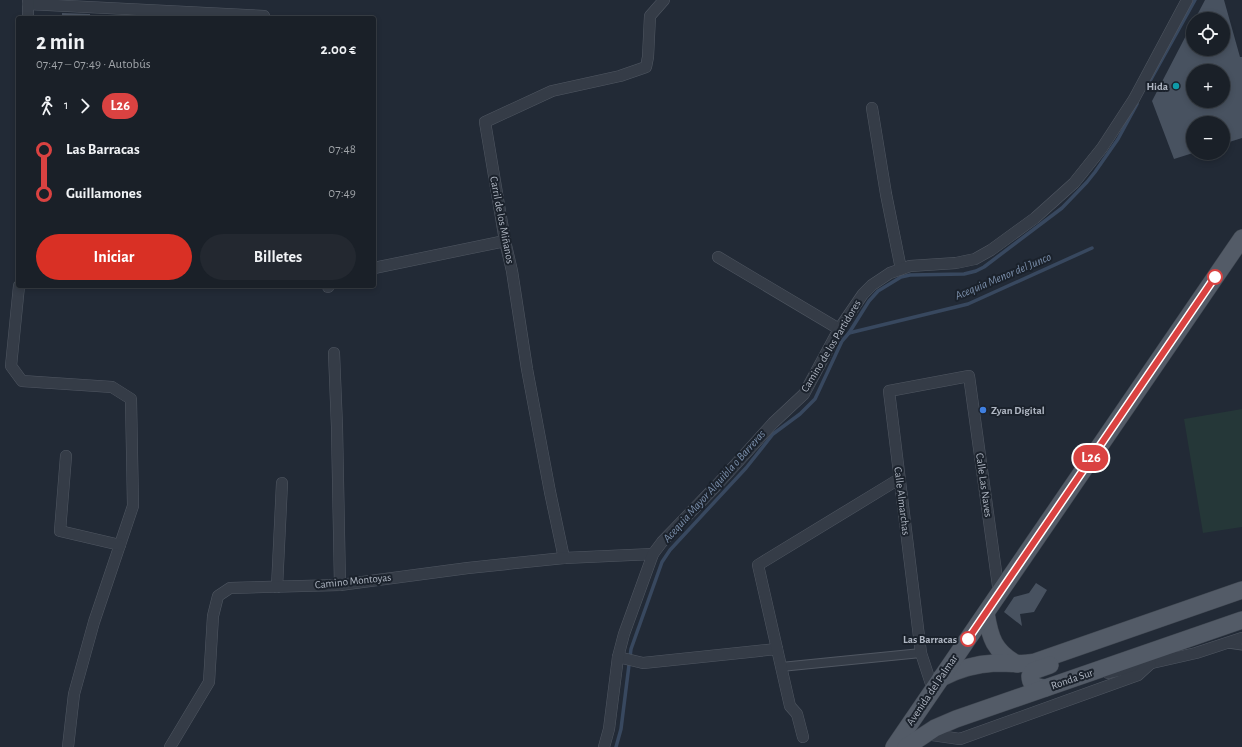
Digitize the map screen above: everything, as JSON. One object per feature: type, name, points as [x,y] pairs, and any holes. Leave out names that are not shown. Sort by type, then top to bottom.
[{"type":"main road","name":"Avenida del Palmar","points":[[894,747],[1242,238]]},
{"type":"main road","points":[[937,684],[956,670],[974,665],[1035,662],[1242,590]]},
{"type":"main road","points":[[986,613],[992,641],[1002,654],[1017,664]]},
{"type":"main road","name":"Ronda Sur","points":[[906,747],[952,720],[1242,620]]},
{"type":"main road","points":[[1044,688],[1038,688],[1032,683],[1030,676],[1033,671],[1091,650],[1109,636]]},
{"type":"street","name":"Carril de los Miñanos","points":[[564,558],[530,389],[512,272],[505,241],[486,122],[552,91],[620,76],[646,67],[648,57],[650,16],[664,0]]},
{"type":"street","name":"Camino de los Partidores","points":[[604,747],[609,729],[618,657],[624,634],[653,554],[772,423],[804,394],[839,329],[863,294],[880,279],[901,269],[919,265],[956,263],[975,259],[991,250],[1035,218],[1063,194],[1093,160],[1124,116],[1187,0]]},
{"type":"street","points":[[28,16],[28,2],[264,16]]},
{"type":"street","points":[[872,108],[886,194],[901,269]]},
{"type":"street","points":[[376,268],[505,241]]},
{"type":"street","points":[[718,256],[839,329]]},
{"type":"street","points":[[19,288],[11,366],[22,381],[112,387],[131,399],[133,506],[94,622],[74,694],[68,747]]},
{"type":"street","points":[[334,353],[338,427],[340,585]]},
{"type":"street","name":"Calle Las Naves","points":[[970,376],[999,593]]},
{"type":"street","name":"Calle Almarchas","points":[[937,684],[921,653],[889,391],[970,376]]},
{"type":"street","points":[[66,456],[60,531],[120,545]]},
{"type":"street","points":[[803,737],[797,714],[790,706],[758,565],[899,479]]},
{"type":"street","points":[[276,587],[282,483]]},
{"type":"street","name":"Camino Montoyas","points":[[170,747],[210,682],[213,616],[218,596],[230,588],[340,585],[468,568],[564,558],[653,554]]},
{"type":"street","points":[[1072,679],[1129,670],[1196,653],[1242,638]]},
{"type":"street","points":[[618,657],[643,663],[777,649]]},
{"type":"street","points":[[781,667],[921,653]]},
{"type":"street","points":[[926,734],[960,739],[1138,675],[1150,664]]},
{"type":"lane","points":[[1224,644],[1242,647]]},
{"type":"shaded area","points":[[1242,409],[1242,527],[1203,533],[1184,419]]},
{"type":"building","name":"Hida","points":[[1205,0],[1224,0],[1227,12],[1199,12]]},
{"type":"building","points":[[62,13],[90,14],[90,16],[62,16]]},
{"type":"building","name":"Hida","points":[[1230,21],[1240,57],[1242,57],[1242,138],[1230,142],[1230,116],[1186,116],[1186,155],[1174,159],[1152,101],[1186,35],[1186,56],[1230,56]]},
{"type":"building","points":[[1036,583],[1047,590],[1034,612],[1020,614],[1022,626],[1004,612],[1014,597],[1029,593]]},
{"type":"waterway","name":"Acequia Mayor Alquibla o Barreras","points":[[1150,81],[1195,0]]},
{"type":"waterway","name":"Acequia Mayor Alquibla o Barreras","points":[[616,747],[621,729],[631,649],[662,562],[670,550],[746,468],[773,434],[800,414],[815,399],[842,341],[849,333],[869,301],[878,291],[901,277],[910,275],[964,274],[984,267],[1062,208],[1087,182],[1118,139],[1137,104]]},
{"type":"waterway","name":"Acequia Menor del Junco","points":[[849,333],[968,304],[1092,248]]},
{"type":"bus line","name":"L26","points":[[968,639],[1215,277]]},
{"type":"place","name":"Hida","points":[[1176,86]]},
{"type":"place","name":"Zyan Digital","points":[[983,410]]},
{"type":"place","name":"Las Barracas","points":[[968,639]]}]
